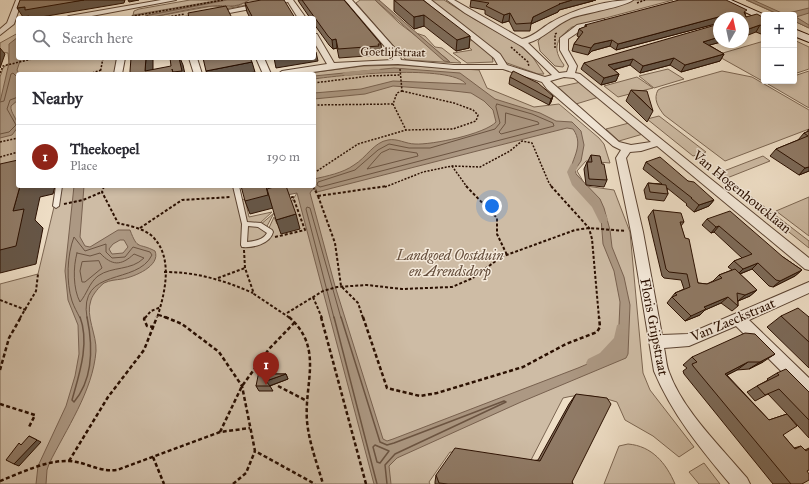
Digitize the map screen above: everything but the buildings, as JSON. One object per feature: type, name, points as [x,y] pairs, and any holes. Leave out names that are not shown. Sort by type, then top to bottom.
[{"type":"main road","points":[[724,0],[761,16]]},
{"type":"main road","points":[[731,0],[761,15]]},
{"type":"main road","points":[[797,30],[809,35]]},
{"type":"main road","points":[[797,33],[809,39]]},
{"type":"street","points":[[81,16],[173,0]]},
{"type":"street","points":[[203,16],[289,0],[301,16]]},
{"type":"street","points":[[349,0],[396,55],[399,65]]},
{"type":"street","points":[[427,0],[497,56],[504,67],[545,80],[550,87],[612,141],[626,149],[638,149],[657,143]]},
{"type":"street","points":[[451,1],[462,0]]},
{"type":"street","points":[[521,42],[533,40],[547,27],[562,19],[581,12],[630,0]]},
{"type":"street","points":[[2,31],[19,1],[28,1]]},
{"type":"street","points":[[451,1],[476,18],[521,42],[543,60],[557,75]]},
{"type":"street","points":[[128,16],[129,8]]},
{"type":"street","points":[[236,10],[239,16]]},
{"type":"street","points":[[749,18],[761,16]]},
{"type":"street","points":[[545,80],[574,68],[564,50],[564,38],[580,27],[606,20]]},
{"type":"street","points":[[2,31],[16,28]]},
{"type":"street","points":[[316,39],[332,66]]},
{"type":"street","points":[[118,72],[121,60]]},
{"type":"street","points":[[194,60],[197,72]]},
{"type":"street","points":[[261,60],[267,72]]},
{"type":"street","name":"Goetlijfstraat","points":[[294,72],[332,66],[399,65],[504,67]]},
{"type":"street","name":"Van Hogenhoucklaan","points":[[574,68],[580,79],[809,265]]},
{"type":"street","name":"Floris Grijpstraat","points":[[626,149],[621,158],[637,232],[655,341],[666,387],[677,404],[741,484]]},
{"type":"street","name":"Van Zaeckstraat","points":[[655,341],[675,342],[689,340],[809,287]]},
{"type":"street","points":[[739,319],[809,389]]},
{"type":"lane","points":[[56,206],[59,188]]},
{"type":"lane","points":[[237,188],[245,224],[244,245],[266,240],[270,232],[266,228],[259,225],[245,224]]},
{"type":"path","points":[[134,16],[223,0]]},
{"type":"path","points":[[510,45],[528,62],[529,68],[523,72]]},
{"type":"path","points":[[0,73],[3,66],[7,64],[28,60]]},
{"type":"path","points":[[95,72],[101,70],[103,60]]},
{"type":"path","points":[[399,65],[401,81],[400,87],[402,91]]},
{"type":"path","points":[[316,83],[369,76],[400,75]]},
{"type":"path","points":[[316,172],[358,144],[406,130],[460,128],[476,121],[478,115],[472,109],[461,105],[402,91],[397,93],[392,104]]},
{"type":"path","points":[[316,104],[392,104]]},
{"type":"path","points":[[392,104],[406,130]]},
{"type":"path","points":[[0,142],[16,138]]},
{"type":"path","points":[[314,188],[318,196],[335,244],[341,286],[358,303],[387,388],[420,396],[436,393],[523,367],[566,344],[597,332],[600,327],[592,239],[589,228],[549,183],[538,160],[534,145],[528,142],[522,141],[510,151],[480,167],[452,166],[410,176],[384,187],[318,196]]},
{"type":"path","points":[[0,156],[16,152]]},
{"type":"path","points":[[452,166],[462,182],[478,201],[497,218],[497,234],[507,255]]},
{"type":"path","points":[[69,461],[114,388],[143,352],[155,328],[159,315],[166,277],[164,272],[164,251],[154,237],[140,228],[118,223],[102,192],[103,188]]},
{"type":"path","points":[[69,203],[83,200],[102,192]]},
{"type":"path","points":[[140,228],[182,200],[192,198],[239,197]]},
{"type":"path","points":[[266,240],[305,230],[293,197],[286,198]]},
{"type":"path","points":[[287,314],[323,290],[341,286],[367,285],[402,289],[452,287],[473,278],[489,265],[507,255],[575,230],[589,228],[637,232]]},
{"type":"path","points":[[244,245],[245,268],[254,294]]},
{"type":"path","points":[[218,278],[245,268]]},
{"type":"path","points":[[164,272],[199,272],[218,278],[254,294],[287,314],[296,322],[304,334],[310,352],[311,370],[307,401],[309,432],[324,484]]},
{"type":"path","points":[[0,370],[9,338],[36,291],[38,274]]},
{"type":"path","points":[[313,297],[321,316],[366,484]]},
{"type":"path","points":[[0,300],[26,310]]},
{"type":"path","points":[[155,328],[147,326],[144,319],[149,312],[155,308],[161,307]]},
{"type":"path","points":[[159,315],[182,324],[219,352],[242,386],[255,452],[246,473],[233,484]]},
{"type":"path","points":[[220,432],[242,386],[270,349],[296,322]]},
{"type":"path","points":[[278,386],[307,401]]},
{"type":"path","points":[[0,404],[35,415],[29,427]]},
{"type":"path","points":[[0,481],[36,468],[69,461],[104,473],[117,470],[220,432],[250,428]]},
{"type":"path","points":[[255,452],[266,456],[315,484]]},
{"type":"path","points":[[153,457],[164,484]]},
{"type":"green space","points":[[190,0],[221,0],[133,15],[134,11],[139,9]]},
{"type":"green space","points":[[227,0],[147,15],[132,16]]},
{"type":"green space","points":[[249,0],[274,0],[187,16],[158,16],[212,6],[229,7],[240,5]]},
{"type":"green space","points":[[360,0],[375,0],[399,23],[449,61],[416,33],[425,36],[435,47],[442,48],[461,63],[406,60],[356,3]]},
{"type":"green space","points":[[430,0],[444,0],[518,44],[532,56],[544,74],[538,74],[507,63]]},
{"type":"green space","points":[[634,0],[673,0],[572,27],[559,39],[557,48],[560,59],[564,65],[563,67],[555,66],[540,51],[538,41],[547,32],[569,18],[595,9]]},
{"type":"green space","points":[[746,0],[809,0],[809,28],[797,22],[797,12],[773,12]]},
{"type":"green space","points":[[16,34],[16,60],[117,60],[114,72],[16,72],[16,175],[0,178],[0,77],[3,68],[9,63],[8,53],[0,52],[0,43]]},
{"type":"green space","points":[[473,40],[492,55],[493,62],[467,63],[453,53],[472,50],[464,43]]},
{"type":"green space","points":[[797,41],[809,47],[809,69],[797,73]]},
{"type":"green space","points":[[761,42],[761,80],[716,55],[740,48],[749,48],[749,45]]},
{"type":"green space","name":"Landgoed Oostduin en Arendsdorp","points":[[398,65],[479,70],[487,88],[534,107],[559,104],[599,138],[604,144],[610,163],[586,161],[577,171],[586,186],[614,190],[630,232],[643,373],[650,390],[694,447],[679,457],[653,436],[625,420],[617,402],[583,395],[563,398],[530,462],[450,452],[429,482],[430,484],[0,484],[0,284],[38,274],[59,188],[237,188],[240,200],[245,199],[249,217],[272,212],[259,224],[260,225],[274,213],[266,228],[268,230],[274,217],[277,224],[297,193],[296,188],[316,188],[316,72],[363,66]]},
{"type":"green space","points":[[668,69],[684,79],[654,88],[639,76]]},
{"type":"green space","points":[[722,71],[752,77],[761,82],[761,84],[764,84],[809,110],[809,129],[725,161],[664,115],[656,100],[658,90]]},
{"type":"green space","points":[[809,71],[809,108],[768,84],[797,84],[797,75]]},
{"type":"green space","points":[[637,77],[653,88],[618,97],[604,86]]},
{"type":"green space","points":[[581,82],[599,97],[576,104],[558,87]]},
{"type":"green space","points":[[659,116],[706,152],[693,156],[647,119]]},
{"type":"green space","points":[[629,123],[643,134],[619,141],[606,129]]},
{"type":"green space","points":[[763,156],[770,161],[727,178],[809,241],[809,248],[716,174]]},
{"type":"green space","points":[[809,197],[809,236],[776,211]]},
{"type":"green space","points":[[628,444],[637,445],[644,448],[657,457],[667,469],[675,484],[604,484],[619,446]]},
{"type":"green space","points":[[704,463],[720,484],[699,484],[689,472]]},
{"type":"water","points":[[227,0],[249,0],[234,6],[212,6],[157,16],[145,16]]},
{"type":"water","points":[[375,0],[379,0],[450,62],[444,61]]},
{"type":"water","points":[[747,0],[753,0],[780,12],[773,12]]},
{"type":"water","points":[[809,8],[809,13],[797,17],[797,12],[792,12]]},
{"type":"water","points":[[797,18],[809,25],[809,28],[797,22]]},
{"type":"water","points":[[16,39],[16,60],[20,60],[17,70],[18,72],[16,72],[16,102],[11,106],[16,119],[16,130],[12,135],[0,138],[0,102],[9,63],[9,44]]},
{"type":"water","points":[[394,68],[460,73],[495,99],[540,113],[556,121],[572,122],[581,131],[584,145],[581,161],[575,170],[576,174],[600,199],[604,208],[610,230],[612,247],[624,277],[630,305],[628,354],[626,358],[521,402],[397,458],[389,466],[391,484],[374,484],[297,193],[287,195],[285,188],[316,188],[316,179],[335,174],[350,168],[383,141],[395,140],[423,144],[445,141],[481,131],[496,122],[493,110],[484,101],[471,93],[393,86],[365,94],[316,99],[316,93],[361,89],[393,81],[466,84],[456,78],[440,74],[394,72],[316,79],[316,76]],"holes":[[[567,128],[573,129],[577,136],[578,142],[571,175],[594,202],[601,218],[603,244],[614,271],[620,302],[618,348],[611,354],[578,368],[393,439],[387,441],[383,439],[335,286],[310,193],[312,190],[316,189],[317,192]]]},
{"type":"water","points":[[74,188],[84,188],[80,237],[85,246],[90,247],[118,230],[130,230],[137,244],[155,251],[156,256],[154,261],[145,270],[127,278],[104,283],[96,291],[92,298],[89,312],[96,351],[90,381],[78,409],[49,464],[46,484],[36,484],[38,466],[66,406],[75,376],[79,354],[78,325],[68,300],[65,271]],"holes":[[[120,240],[124,240],[128,247],[123,253],[112,254],[109,249],[113,244]]]},
{"type":"waterway","points":[[345,74],[379,71]]},
{"type":"waterway","points":[[574,166],[571,172],[574,181],[599,209],[603,220]]},
{"type":"waterway","points":[[592,363],[604,357],[620,340],[621,329]]},
{"type":"place","name":"Theekoepel","points":[[266,385]]}]
